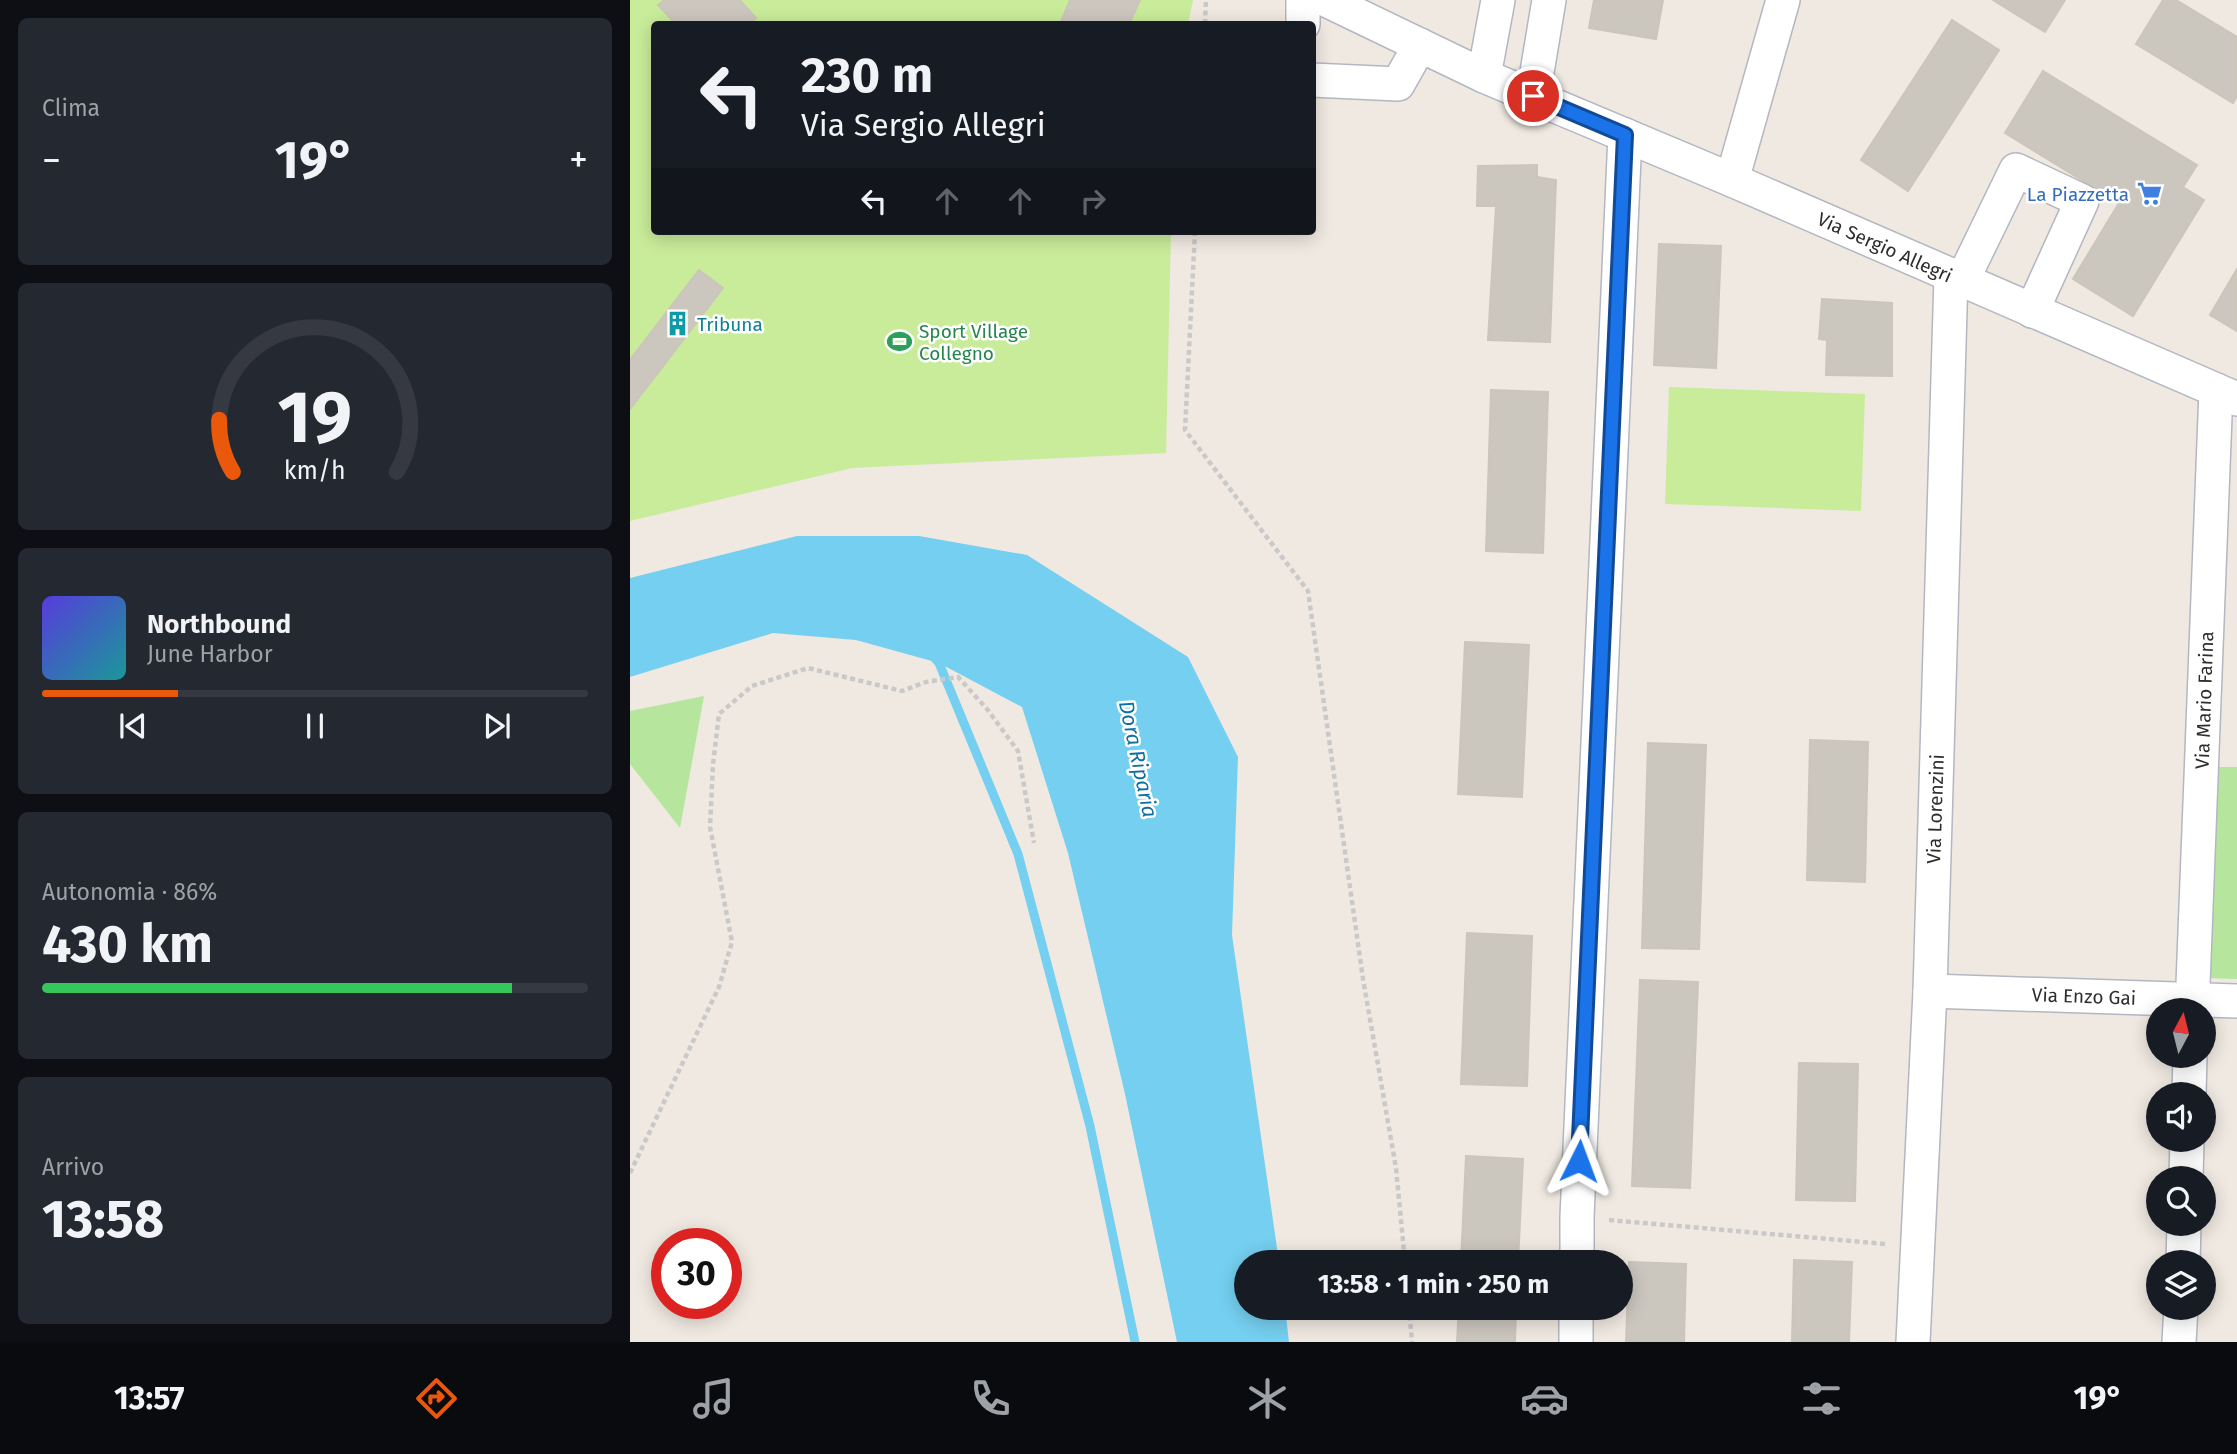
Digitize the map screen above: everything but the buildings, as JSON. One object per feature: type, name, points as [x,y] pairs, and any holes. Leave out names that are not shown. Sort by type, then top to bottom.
[{"type":"street","points":[[1303,0],[1303,21]]},
{"type":"street","name":"Via Sergio Allegri","points":[[1326,0],[1484,76],[1732,180],[2226,395]]},
{"type":"street","points":[[1484,76],[1498,0]]},
{"type":"street","points":[[1533,96],[1549,0]]},
{"type":"street","points":[[1732,180],[1783,0]]},
{"type":"street","points":[[1316,80],[1398,84],[1420,45]]},
{"type":"street","points":[[1577,1250],[1625,135]]},
{"type":"street","points":[[1956,278],[2016,170],[2082,201],[2032,311]]},
{"type":"street","name":"Via Lorenzini","points":[[1913,1342],[1930,990],[1956,278]]},
{"type":"street","name":"Via Mario Farina","points":[[2192,998],[2226,395]]},
{"type":"street","name":"Via Enzo Gai","points":[[1930,990],[2146,1002]]},
{"type":"street","name":"Via Enzo Gai","points":[[2216,1003],[2237,1001]]},
{"type":"street","points":[[1576,1320],[1576,1342]]},
{"type":"street","points":[[2179,1342],[2180,1320]]},
{"type":"path","points":[[1205,21],[1206,0]]},
{"type":"path","points":[[1195,235],[1185,430],[1308,591],[1363,979],[1396,1168],[1404,1250]]},
{"type":"path","points":[[630,1173],[719,987],[732,942],[710,827],[713,764],[719,714],[752,686],[808,668],[902,691],[933,681],[958,677],[987,709],[1018,751],[1034,843]]},
{"type":"path","points":[[1577,1217],[1917,1247]]},
{"type":"path","points":[[1410,1320],[1412,1342]]},
{"type":"green space","name":"Sport Village Collegno","points":[[630,0],[1193,0],[1189,21],[651,21],[651,235],[1171,235],[1166,453],[852,468],[630,521]]},
{"type":"green space","points":[[1669,387],[1865,394],[1861,511],[1665,504]]},
{"type":"green space","points":[[704,696],[680,828],[630,764],[630,711]]},
{"type":"green space","points":[[2211,767],[2237,767],[2237,979],[2205,978]]},
{"type":"water","name":"Dora Riparia","points":[[797,536],[919,536],[1027,555],[1188,657],[1238,757],[1232,935],[1277,1250],[1234,1250],[1234,1320],[1286,1320],[1289,1342],[1177,1342],[1125,1094],[1068,853],[1022,707],[939,663],[856,640],[773,633],[630,677],[630,578]]},
{"type":"waterway","points":[[933,656],[939,663],[1018,854],[1090,1126],[1135,1342]]},
{"type":"place","name":"La Piazzetta","points":[[2149,194]]},
{"type":"place","name":"Tribuna","points":[[677,324]]},
{"type":"place","name":"Sport Village Collegno","points":[[899,342]]},
{"type":"route","points":[[1533,96],[1625,135],[1579,1161]]}]
